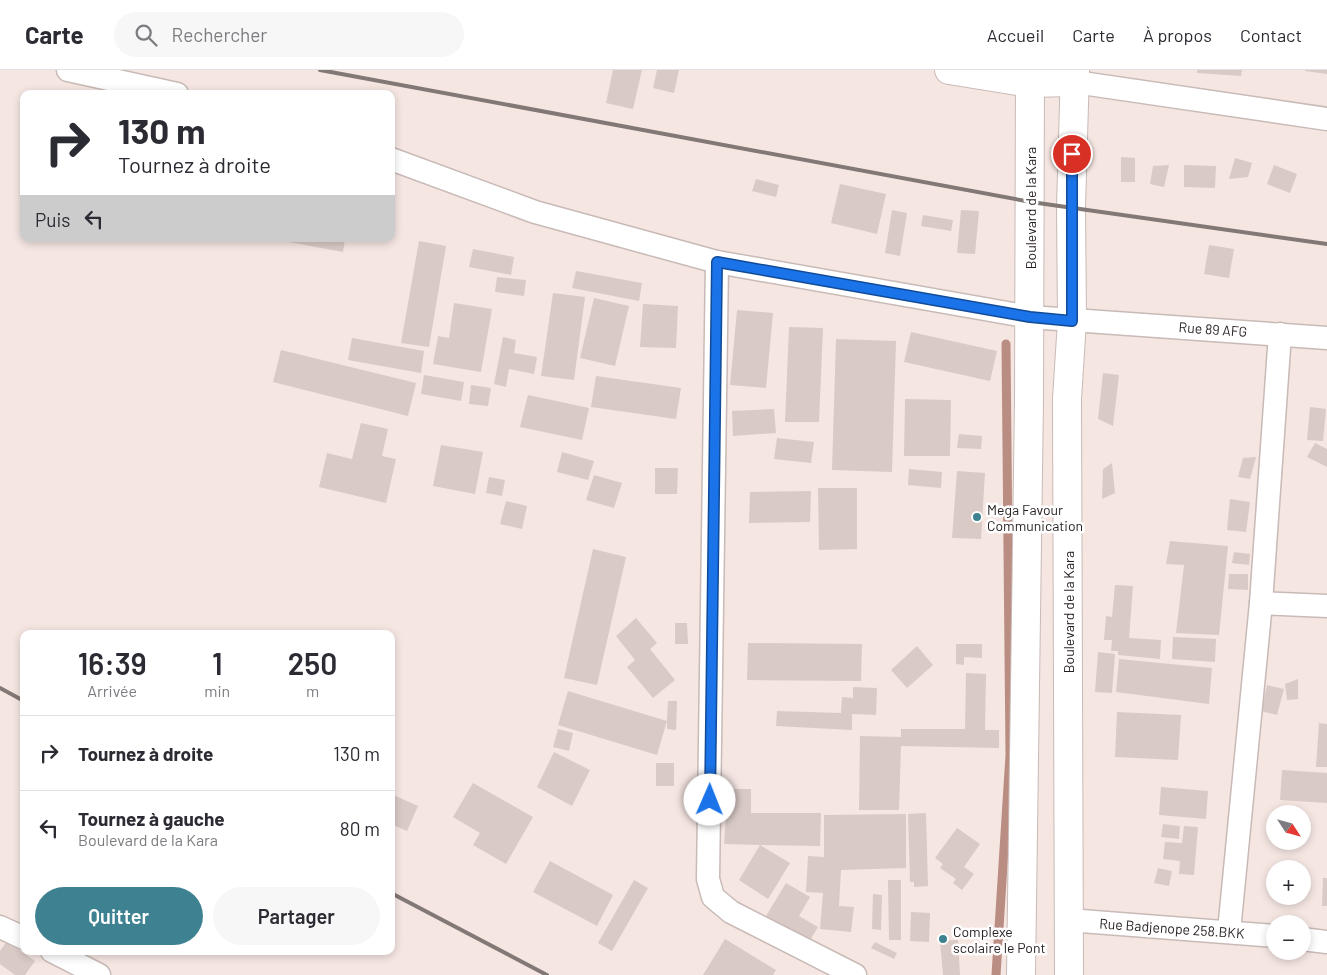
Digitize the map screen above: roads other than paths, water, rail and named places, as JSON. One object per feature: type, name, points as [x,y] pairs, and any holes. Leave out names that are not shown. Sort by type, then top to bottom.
[{"type":"main road","points":[[949,70],[1030,76],[1075,76]]},
{"type":"main road","name":"Boulevard de la Kara","points":[[1021,975],[1030,317],[1030,76]]},
{"type":"main road","name":"Boulevard de la Kara","points":[[1070,975],[1068,399],[1081,321],[1070,207],[1075,76]]},
{"type":"street","points":[[68,70],[159,90]]},
{"type":"street","points":[[1075,76],[1327,119]]},
{"type":"street","name":"Rue 89 AFG","points":[[395,160],[536,212],[717,262],[1030,317],[1327,338]]},
{"type":"street","points":[[717,262],[708,879],[713,897],[730,912],[854,975]]},
{"type":"street","points":[[1229,931],[1261,603],[1280,334]]},
{"type":"street","points":[[1261,603],[1327,606]]},
{"type":"street","name":"Rue Badjenope 258.BKK","points":[[1069,920],[1266,935]]},
{"type":"street","points":[[0,927],[20,936]]},
{"type":"street","points":[[1311,940],[1327,942]]},
{"type":"street","points":[[57,955],[72,968],[99,975]]},
{"type":"waterway","points":[[996,975],[1010,755],[1006,344]]},
{"type":"railway","points":[[320,70],[1031,202],[1327,244]]},
{"type":"railway","points":[[0,688],[20,699]]},
{"type":"railway","points":[[395,895],[547,975]]},
{"type":"place","name":"Mega Favour Communication","points":[[977,517]]},
{"type":"place","name":"Complexe scolaire le Pont","points":[[943,939]]}]
